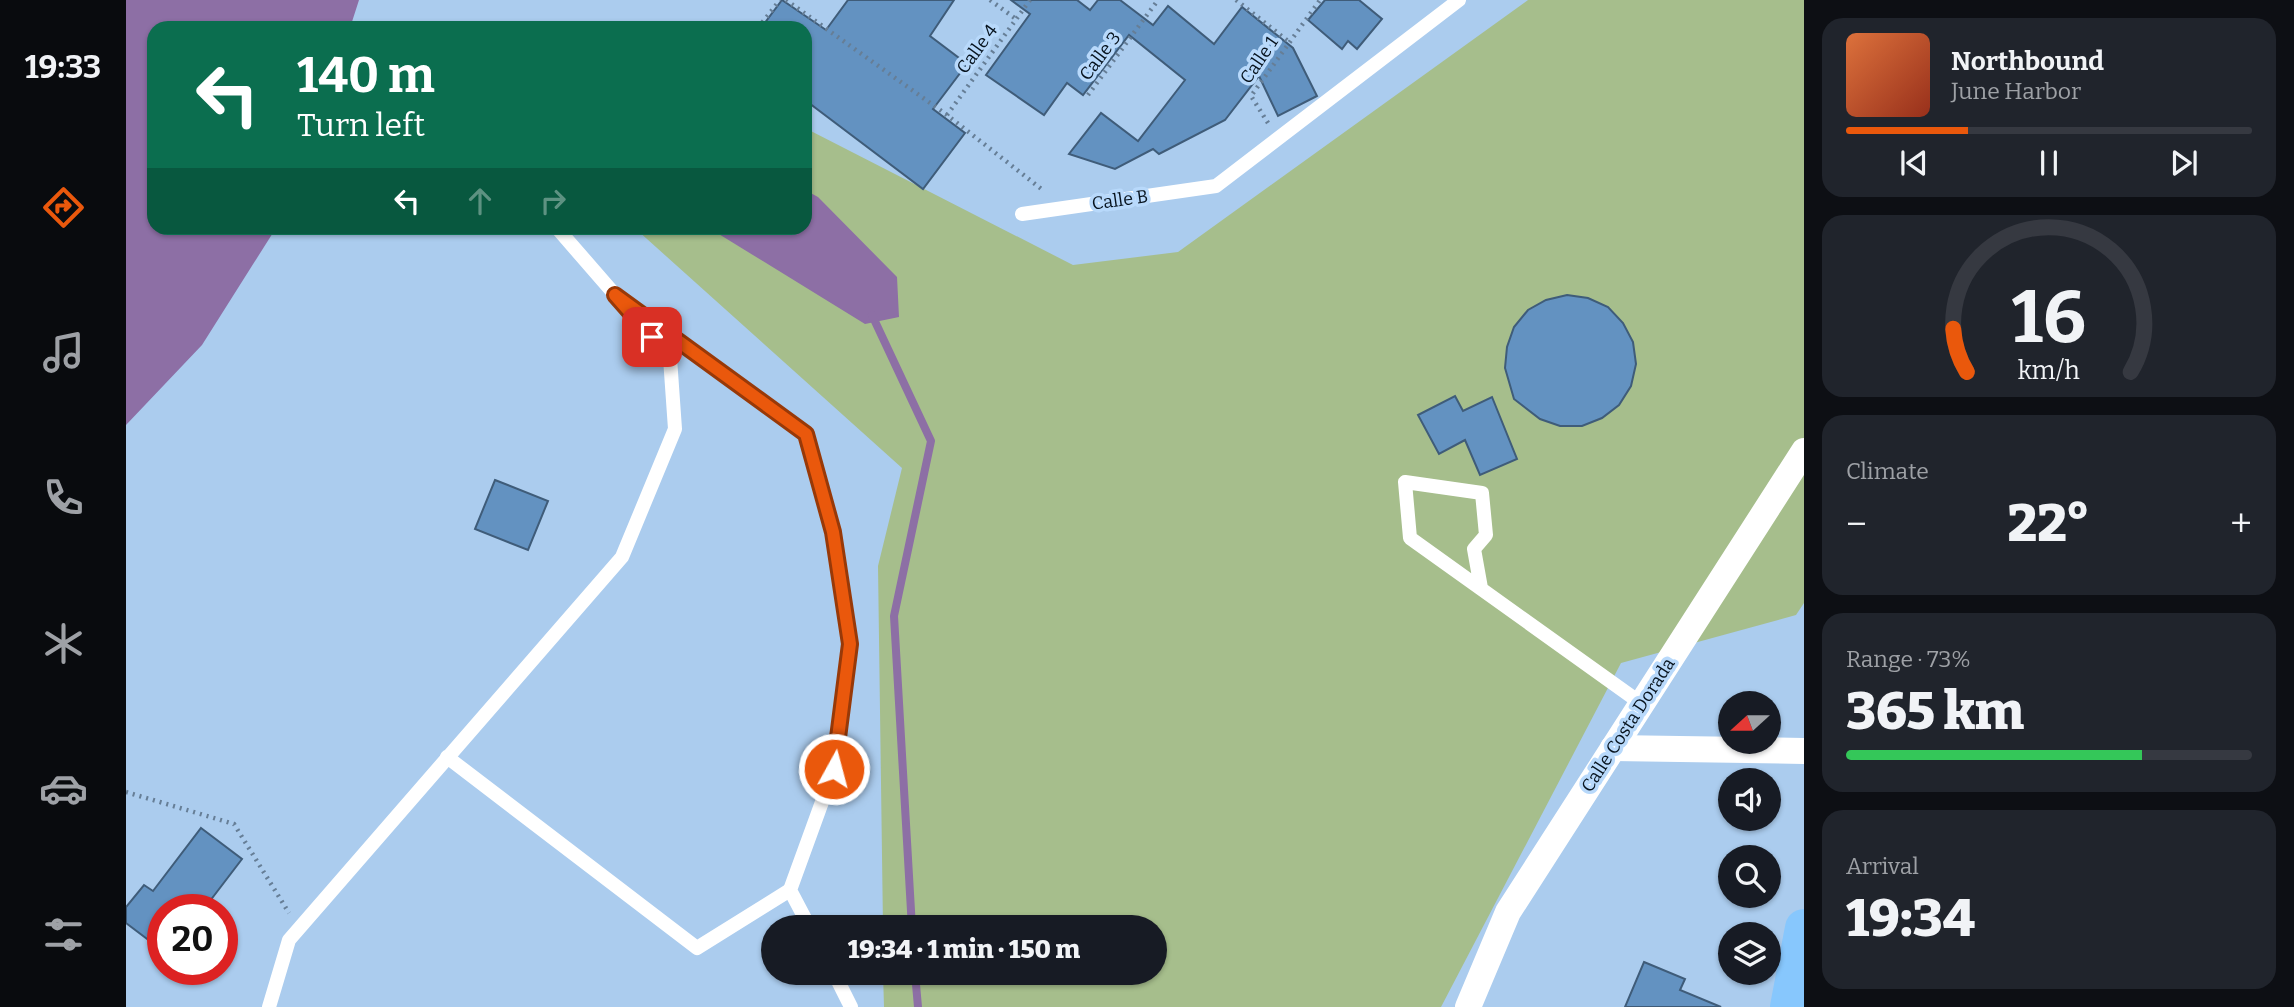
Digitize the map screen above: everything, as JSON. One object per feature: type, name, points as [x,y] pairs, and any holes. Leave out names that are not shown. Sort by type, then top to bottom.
[{"type":"main road","points":[[1789,1007],[1804,928]]},
{"type":"street","name":"Calle Costa Dorada","points":[[1468,1007],[1508,912],[1804,451]]},
{"type":"street","points":[[1614,748],[1804,751]]},
{"type":"lane","name":"Calle B","points":[[1022,214],[1216,186],[1459,0]]},
{"type":"lane","points":[[269,1007],[289,940],[622,557],[674,429],[670,358],[563,235]]},
{"type":"lane","points":[[447,757],[697,948],[790,890],[834,769],[850,644],[833,532],[806,434],[615,295]]},
{"type":"lane","points":[[1480,588],[1474,549],[1486,535],[1482,493],[1405,482],[1410,538],[1642,704]]},
{"type":"lane","points":[[790,890],[803,915]]},
{"type":"lane","points":[[840,985],[851,1007]]},
{"type":"path","points":[[764,21],[780,0]]},
{"type":"path","points":[[786,0],[947,115],[1065,208]]},
{"type":"path","points":[[990,0],[1016,19]]},
{"type":"path","name":"Calle 4","points":[[947,115],[1030,0]]},
{"type":"path","name":"Calle 3","points":[[1088,95],[1158,0]]},
{"type":"path","points":[[1237,0],[1288,41]]},
{"type":"path","name":"Calle 1","points":[[1278,138],[1251,96],[1320,0]]},
{"type":"path","points":[[126,792],[234,824],[299,929]]},
{"type":"green space","points":[[1528,0],[1804,0],[1804,603],[1796,615],[1621,663],[1441,1007],[884,1007],[883,985],[1167,985],[1167,915],[883,915],[878,566],[902,468],[643,235],[812,235],[812,132],[1073,265],[1178,252]]},
{"type":"shaded area","points":[[126,0],[359,0],[352,21],[147,21],[147,235],[272,235],[202,345],[126,425]]},
{"type":"shaded area","points":[[812,194],[818,197],[897,277],[899,317],[865,324],[720,235],[812,235]]},
{"type":"building","points":[[782,0],[826,30],[848,0],[954,0],[930,36],[967,64],[933,109],[965,133],[923,189],[812,105],[812,21],[766,21]]},
{"type":"building","points":[[1011,0],[1077,0],[1090,10],[1098,0],[1120,0],[1153,25],[1168,6],[1214,44],[1242,7],[1293,48],[1317,96],[1278,116],[1259,76],[1225,120],[1159,154],[1153,149],[1115,169],[1069,154],[1101,113],[1138,141],[1185,80],[1129,35],[1083,95],[1067,83],[1044,115],[986,75],[1030,14]]},
{"type":"building","points":[[1325,0],[1359,0],[1382,19],[1357,49],[1348,41],[1342,49],[1308,20]]},
{"type":"building","points":[[1567,295],[1588,298],[1608,307],[1623,323],[1633,342],[1636,364],[1631,386],[1619,405],[1602,418],[1582,426],[1560,426],[1540,419],[1514,399],[1505,368],[1507,347],[1514,327],[1528,310],[1546,300]]},
{"type":"building","points":[[1455,396],[1463,411],[1492,397],[1517,459],[1480,475],[1465,440],[1439,454],[1418,415]]},
{"type":"building","points":[[495,480],[548,501],[528,550],[475,529]]},
{"type":"building","points":[[201,828],[242,859],[215,894],[147,894],[147,939],[126,923],[126,907],[144,885],[153,891]]},
{"type":"building","points":[[1644,962],[1685,979],[1680,990],[1721,1007],[1625,1007]]},
{"type":"waterway","points":[[872,315],[931,441],[894,616],[911,915]]},
{"type":"waterway","points":[[916,985],[918,1007]]},
{"type":"route","points":[[652,337],[615,295],[806,434],[833,532],[850,644],[834,769]]}]
